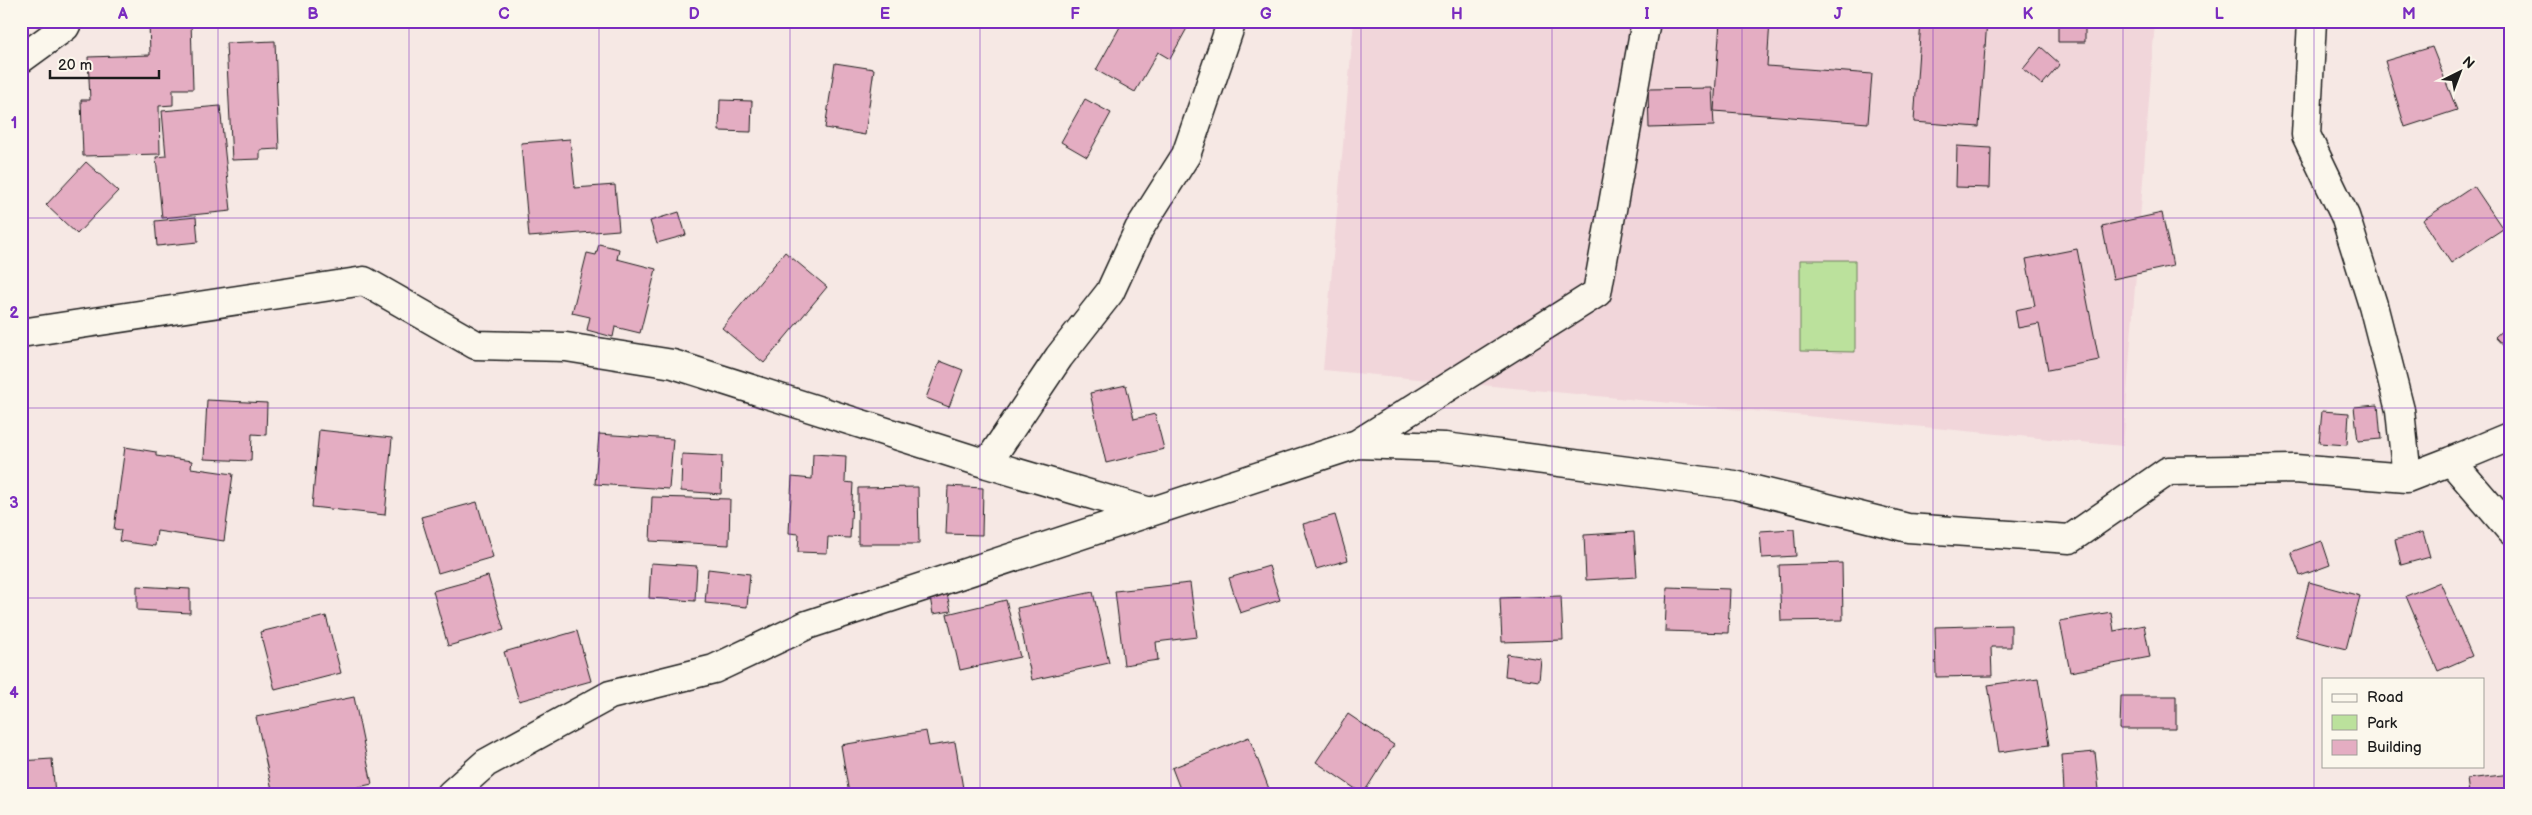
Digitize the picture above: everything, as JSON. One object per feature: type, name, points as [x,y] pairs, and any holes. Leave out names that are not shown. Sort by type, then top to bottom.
[{"type":"street","points":[[21,59],[65,27],[68,21]]},
{"type":"street","points":[[987,464],[1058,357],[1110,292],[1139,229],[1186,155],[1232,21]]},
{"type":"street","points":[[451,794],[486,763],[610,695],[714,669],[807,624],[1147,511],[1357,444],[1597,293],[1646,21]]},
{"type":"street","points":[[2312,21],[2306,135],[2345,216],[2373,305],[2400,410],[2407,478]]},
{"type":"street","points":[[21,333],[364,281],[476,345],[566,347],[673,364],[987,464],[1147,511]]},
{"type":"street","points":[[1357,444],[1445,447],[1735,485],[1908,528],[2070,539],[2168,471],[2295,469],[2407,478],[2511,436]]},
{"type":"street","points":[[2451,461],[2511,531]]},
{"type":"shaded area","points":[[1354,21],[2155,21],[2123,446],[1323,370]]},
{"type":"green space","points":[[1800,260],[1855,260],[1855,352],[1800,351]]},
{"type":"building","points":[[149,21],[191,21],[193,89],[173,89],[173,105],[159,106],[160,154],[83,156],[81,100],[90,100],[88,57],[150,55]]},
{"type":"building","points":[[1115,21],[1191,21],[1170,59],[1158,52],[1135,92],[1096,70],[1121,25]]},
{"type":"building","points":[[1720,21],[1770,21],[1767,66],[1872,74],[1868,123],[1714,111]]},
{"type":"building","points":[[1921,21],[1987,21],[1979,127],[1914,122]]},
{"type":"building","points":[[2058,21],[2085,21],[2085,42],[2058,42]]},
{"type":"building","points":[[275,41],[279,149],[260,150],[260,159],[232,160],[226,43]]},
{"type":"building","points":[[2041,47],[2060,64],[2042,85],[2023,69]]},
{"type":"building","points":[[2432,47],[2457,110],[2405,127],[2385,61]]},
{"type":"building","points":[[835,63],[874,69],[865,135],[825,128]]},
{"type":"building","points":[[1712,88],[1714,126],[1649,128],[1648,89]]},
{"type":"building","points":[[1085,99],[1111,113],[1087,157],[1061,142]]},
{"type":"building","points":[[720,100],[752,101],[751,132],[719,131]]},
{"type":"building","points":[[220,106],[231,211],[162,218],[156,157],[166,156],[162,111]]},
{"type":"building","points":[[570,139],[575,188],[615,185],[619,230],[529,237],[521,143]]},
{"type":"building","points":[[1957,146],[1991,148],[1990,188],[1956,187]]},
{"type":"building","points":[[86,162],[118,191],[77,234],[46,205]]},
{"type":"building","points":[[2474,186],[2503,229],[2451,263],[2423,220]]},
{"type":"building","points":[[679,212],[686,235],[657,243],[650,221]]},
{"type":"building","points":[[2162,213],[2173,266],[2113,279],[2102,226]]},
{"type":"building","points":[[196,217],[198,242],[157,246],[155,221]]},
{"type":"building","points":[[599,244],[619,249],[617,259],[656,269],[640,333],[615,327],[613,337],[587,330],[590,317],[572,313],[587,253],[596,255]]},
{"type":"building","points":[[2077,249],[2099,360],[2048,370],[2039,324],[2018,328],[2015,310],[2035,306],[2026,259]]},
{"type":"building","points":[[785,252],[827,287],[764,363],[722,328]]},
{"type":"building","points":[[2511,322],[2511,354],[2495,337]]},
{"type":"building","points":[[940,361],[963,370],[949,407],[926,398]]},
{"type":"building","points":[[1126,385],[1134,419],[1155,414],[1164,449],[1106,463],[1090,393]]},
{"type":"building","points":[[207,400],[267,403],[266,435],[252,434],[251,461],[204,459]]},
{"type":"building","points":[[2378,405],[2381,439],[2358,441],[2354,407]]},
{"type":"building","points":[[2322,411],[2349,413],[2347,445],[2319,443]]},
{"type":"building","points":[[319,430],[392,438],[385,515],[312,507]]},
{"type":"building","points":[[599,434],[673,439],[669,489],[595,484]]},
{"type":"building","points":[[125,447],[156,452],[156,456],[192,461],[191,468],[233,474],[224,541],[157,531],[155,546],[119,541],[121,530],[114,529]]},
{"type":"building","points":[[682,454],[722,456],[721,494],[681,491]]},
{"type":"building","points":[[813,454],[846,456],[845,482],[853,483],[850,538],[828,537],[827,553],[798,552],[799,534],[789,533],[792,477],[812,479]]},
{"type":"building","points":[[948,486],[983,488],[982,535],[946,534]]},
{"type":"building","points":[[918,487],[919,544],[858,544],[858,488]]},
{"type":"building","points":[[652,497],[730,499],[729,545],[650,541]]},
{"type":"building","points":[[477,502],[493,557],[438,573],[421,517]]},
{"type":"building","points":[[1335,515],[1348,560],[1316,569],[1303,524]]},
{"type":"building","points":[[1794,529],[1796,556],[1762,558],[1760,531]]},
{"type":"building","points":[[1634,532],[1637,577],[1586,580],[1584,535]]},
{"type":"building","points":[[2423,532],[2430,557],[2401,565],[2395,540]]},
{"type":"building","points":[[2322,541],[2330,565],[2300,576],[2291,552]]},
{"type":"building","points":[[651,563],[697,566],[695,601],[649,598]]},
{"type":"building","points":[[1842,563],[1843,620],[1781,621],[1779,565]]},
{"type":"building","points":[[1269,566],[1280,600],[1240,613],[1229,578]]},
{"type":"building","points":[[708,569],[750,574],[747,607],[705,603]]},
{"type":"building","points":[[488,576],[504,630],[448,646],[433,591]]},
{"type":"building","points":[[2309,582],[2360,596],[2346,649],[2295,636]]},
{"type":"building","points":[[2440,582],[2472,656],[2438,671],[2406,596]]},
{"type":"building","points":[[1190,583],[1197,637],[1156,642],[1158,660],[1124,665],[1115,591]]},
{"type":"building","points":[[137,586],[190,589],[190,613],[137,610]]},
{"type":"building","points":[[1667,587],[1730,589],[1728,633],[1665,631]]},
{"type":"building","points":[[1093,592],[1109,663],[1032,680],[1017,608]]},
{"type":"building","points":[[947,594],[951,611],[933,614],[930,597]]},
{"type":"building","points":[[1561,596],[1563,640],[1502,642],[1500,598]]},
{"type":"building","points":[[1006,600],[1020,657],[960,670],[947,614]]},
{"type":"building","points":[[2111,612],[2114,631],[2144,625],[2150,657],[2070,672],[2060,621]]},
{"type":"building","points":[[326,616],[341,673],[275,690],[260,632]]},
{"type":"building","points":[[2011,625],[2011,647],[1991,647],[1992,676],[1936,677],[1935,627]]},
{"type":"building","points":[[577,631],[591,681],[519,701],[504,652]]},
{"type":"building","points":[[1507,654],[1541,659],[1539,681],[1505,676]]},
{"type":"building","points":[[2038,678],[2049,745],[1999,752],[1988,685]]},
{"type":"building","points":[[2121,696],[2176,696],[2176,729],[2120,729]]},
{"type":"building","points":[[354,697],[372,784],[327,794],[273,794],[256,717]]},
{"type":"building","points":[[1348,714],[1394,745],[1363,794],[1316,762]]},
{"type":"building","points":[[926,731],[929,746],[955,742],[964,794],[849,794],[841,745]]},
{"type":"building","points":[[1249,737],[1271,794],[1182,794],[1172,768]]},
{"type":"building","points":[[2095,752],[2099,790],[2064,792],[2062,755]]},
{"type":"building","points":[[52,759],[55,794],[21,794],[21,761]]},
{"type":"building","points":[[2511,774],[2511,794],[2469,794],[2467,779]]}]
